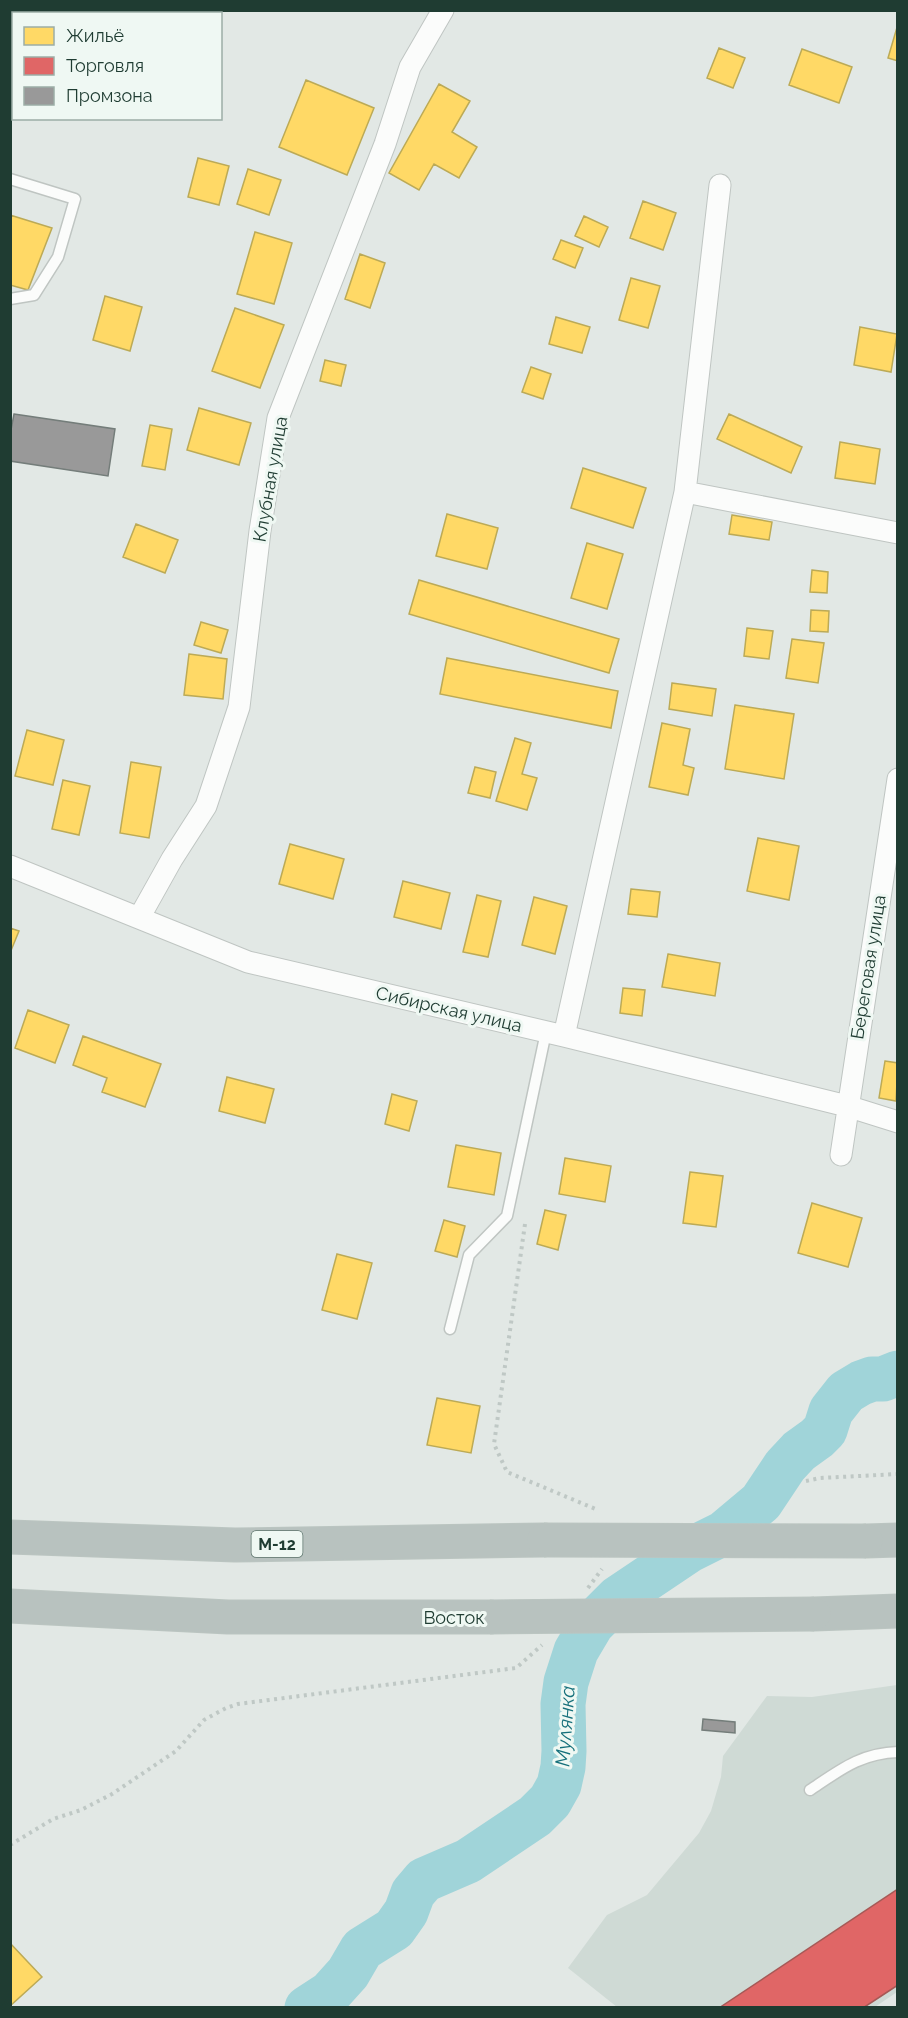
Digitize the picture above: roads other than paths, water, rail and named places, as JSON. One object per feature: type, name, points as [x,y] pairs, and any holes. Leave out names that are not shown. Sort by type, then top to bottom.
[{"type":"highway","name":"М-12","points":[[10,1537],[235,1545],[544,1540],[882,1540]]},
{"type":"highway","name":"Восток","points":[[10,1606],[228,1617],[490,1617],[897,1611]]},
{"type":"street","name":"Клубная улица","points":[[139,918],[172,859],[206,806],[240,707],[260,531],[279,418],[385,144],[410,67],[442,10]]},
{"type":"street","points":[[555,1034],[686,492],[720,185]]},
{"type":"street","points":[[686,492],[897,533]]},
{"type":"street","name":"Береговая улица","points":[[841,1155],[897,779]]},
{"type":"street","name":"Сибирская улица","points":[[10,866],[248,962],[555,1034],[847,1106],[897,1122]]},
{"type":"lane","points":[[10,179],[75,199],[58,257],[34,295],[10,299]]},
{"type":"lane","points":[[450,1329],[469,1255],[507,1216],[555,1034]]},
{"type":"lane","points":[[810,1790],[864,1757],[881,1752],[897,1752]]},
{"type":"waterway","name":"Мулянка","points":[[307,2008],[330,1993],[348,1973],[362,1949],[394,1929],[406,1912],[413,1893],[424,1880],[468,1861],[535,1816],[550,1801],[559,1785],[563,1767],[563,1704],[566,1682],[576,1651],[592,1624],[618,1598],[688,1551],[724,1533],[761,1502],[785,1466],[825,1430],[831,1411],[846,1392],[861,1383],[872,1379],[883,1379],[898,1373]]}]
